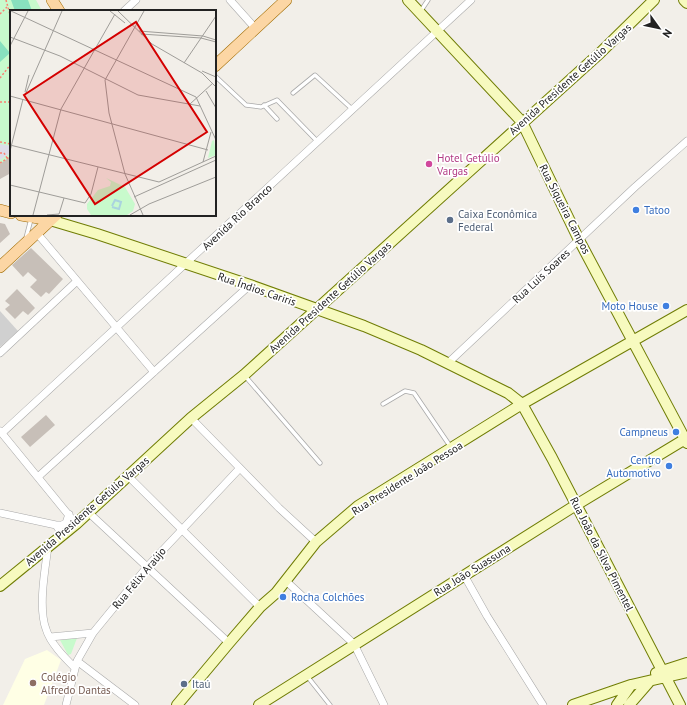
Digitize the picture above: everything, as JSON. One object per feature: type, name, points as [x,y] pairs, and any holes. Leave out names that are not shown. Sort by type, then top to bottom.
[{"type":"main road","points":[[52,0],[58,10]]},
{"type":"main road","points":[[216,65],[286,0]]},
{"type":"main road","name":"Rua Siqueira Campos","points":[[408,0],[522,122],[579,240],[686,440]]},
{"type":"main road","name":"Avenida Presidente Getúlio Vargas","points":[[0,586],[76,524],[191,418],[244,375],[600,53],[654,0]]},
{"type":"main road","points":[[0,210],[10,213]]},
{"type":"main road","points":[[32,216],[53,218]]},
{"type":"main road","points":[[0,267],[36,232],[53,218]]},
{"type":"main road","name":"Rua Índios Cariris","points":[[53,218],[250,285],[383,334],[448,363],[508,393],[522,404]]},
{"type":"main road","name":"Rua Presidente João Pessoa","points":[[176,705],[228,643],[260,607],[286,581],[316,542],[358,506],[452,449],[522,404],[687,310]]},
{"type":"main road","name":"Rua João da Silva Pimentel","points":[[522,404],[576,504],[680,705]]},
{"type":"main road","name":"Rua João Suassuna","points":[[260,705],[576,504],[686,440]]},
{"type":"main road","points":[[573,705],[663,674],[687,664]]},
{"type":"main road","points":[[629,705],[649,682],[663,674],[687,672]]},
{"type":"main road","points":[[617,705],[631,685],[649,682]]},
{"type":"main road","points":[[599,697],[610,705]]},
{"type":"street","points":[[125,10],[136,0]]},
{"type":"street","points":[[230,0],[255,28]]},
{"type":"street","name":"Avenida Rio Branco","points":[[1,432],[471,0]]},
{"type":"street","name":"Rua Luís Soares","points":[[448,363],[687,141]]},
{"type":"street","points":[[36,232],[154,372]]},
{"type":"street","points":[[0,353],[77,281]]},
{"type":"street","points":[[39,476],[250,285]]},
{"type":"street","points":[[191,418],[316,542]]},
{"type":"street","points":[[1,432],[39,476],[76,524]]},
{"type":"street","name":"Rua Félix Araújo","points":[[66,705],[76,665],[93,634],[147,567],[240,468]]},
{"type":"street","points":[[128,476],[260,607]]},
{"type":"street","points":[[88,512],[228,643]]},
{"type":"street","points":[[0,513],[56,525],[66,523],[69,519],[69,514]]},
{"type":"street","points":[[56,525],[62,534]]},
{"type":"street","points":[[48,547],[43,593],[46,629],[50,637],[76,665],[135,705]]},
{"type":"street","points":[[464,575],[487,616],[543,705]]},
{"type":"street","points":[[286,581],[354,644],[384,705]]},
{"type":"street","points":[[50,637],[93,634]]},
{"type":"lane","points":[[420,12],[428,0]]},
{"type":"lane","points":[[293,93],[315,75],[353,110]]},
{"type":"lane","points":[[216,77],[244,104],[260,107],[276,100],[279,101],[318,142]]},
{"type":"lane","points":[[264,105],[278,119]]},
{"type":"lane","points":[[0,205],[10,208]]},
{"type":"lane","points":[[24,245],[32,216]]},
{"type":"lane","points":[[244,375],[320,462]]},
{"type":"lane","points":[[383,404],[405,391],[414,393],[434,419],[452,449]]},
{"type":"lane","points":[[306,675],[330,705]]},
{"type":"path","points":[[6,0],[10,14]]},
{"type":"path","points":[[0,14],[8,6]]},
{"type":"path","points":[[0,78],[10,65]]},
{"type":"path","points":[[0,71],[3,74]]},
{"type":"path","points":[[0,142],[10,144]]},
{"type":"path","points":[[0,153],[4,153],[7,159]]},
{"type":"path","points":[[1,163],[10,156]]},
{"type":"shaded area","points":[[0,144],[10,146],[10,154],[0,160]]},
{"type":"shaded area","points":[[0,311],[18,331],[0,347]]},
{"type":"shaded area","name":"Colégio Alfredo Dantas","points":[[47,650],[61,660],[44,705],[3,705],[25,659]]},
{"type":"green space","points":[[0,0],[36,0],[41,10],[10,10],[10,165],[0,179]]},
{"type":"green space","points":[[11,0],[28,0],[32,10],[15,10]]},
{"type":"green space","points":[[0,41],[10,53],[0,62]]},
{"type":"green space","points":[[77,638],[71,654],[68,655],[60,640]]},
{"type":"building","points":[[10,157],[10,174],[0,179],[0,164]]},
{"type":"building","points":[[0,223],[5,224],[10,234],[0,243]]},
{"type":"building","points":[[31,248],[63,279],[49,294],[46,292],[41,297],[30,287],[37,280],[28,272],[23,277],[12,265]]},
{"type":"building","points":[[17,289],[35,308],[28,315],[23,311],[15,319],[5,309],[10,305],[5,301]]},
{"type":"building","points":[[46,415],[55,425],[30,447],[21,437]]},
{"type":"place","name":"Hotel Getúlio Vargas","points":[[429,164]]},
{"type":"place","name":"Tatoo","points":[[636,210]]},
{"type":"place","name":"Caixa Econômica Federal","points":[[450,220]]},
{"type":"place","name":"Moto House","points":[[666,306]]},
{"type":"place","name":"Campneus","points":[[676,432]]},
{"type":"place","name":"Centro Automotivo","points":[[669,466]]},
{"type":"place","name":"Rocha Colchões","points":[[283,597]]},
{"type":"place","name":"Colégio Alfredo Dantas","points":[[33,683]]},
{"type":"place","name":"Itaú","points":[[184,684]]}]
